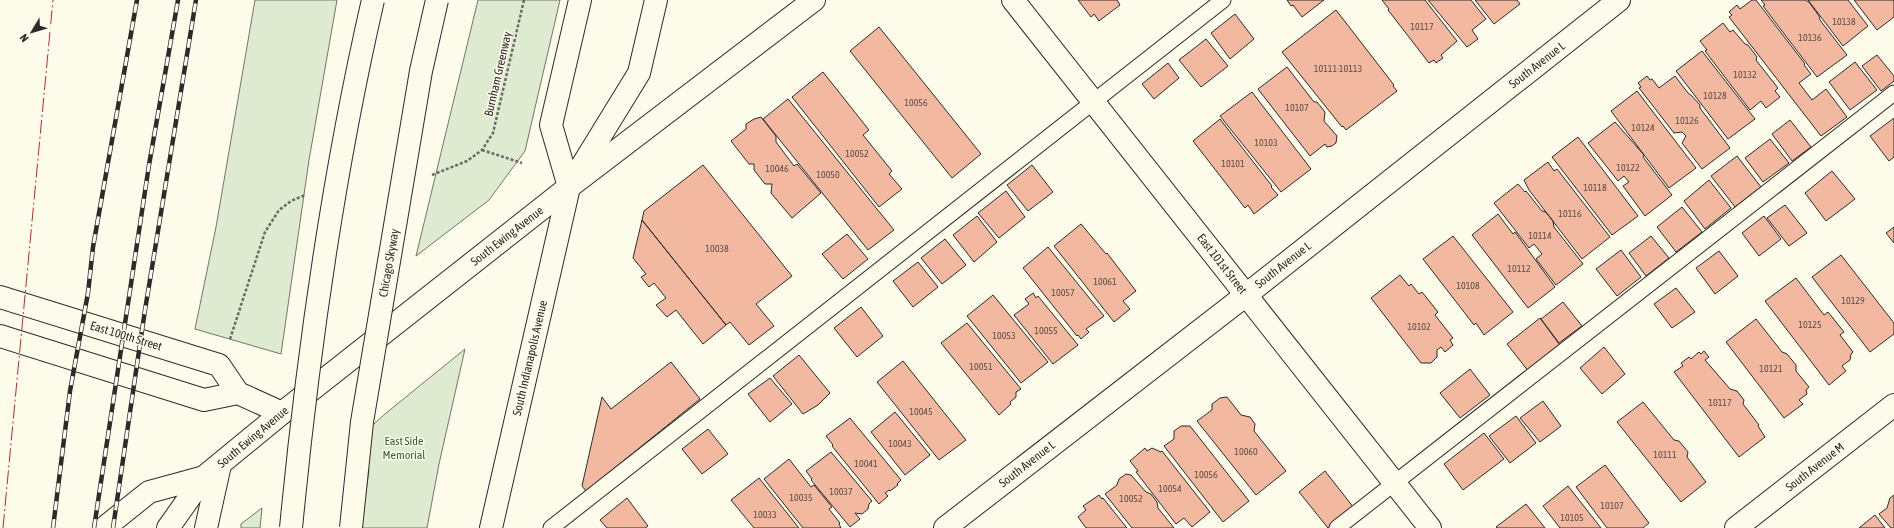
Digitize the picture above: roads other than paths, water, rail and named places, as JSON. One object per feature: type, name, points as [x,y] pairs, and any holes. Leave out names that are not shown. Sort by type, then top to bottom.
[{"type":"main road","points":[[291,528],[302,411],[326,244],[362,50],[373,0]]},
{"type":"main road","name":"Chicago Skyway","points":[[351,528],[362,422],[421,71],[437,0]]},
{"type":"main road","name":"South Indianapolis Avenue","points":[[569,187],[551,126],[580,0]]},
{"type":"main road","name":"South Indianapolis Avenue","points":[[491,528],[569,187],[638,73],[656,0]]},
{"type":"main road","name":"South Ewing Avenue","points":[[168,528],[212,471],[282,413],[569,187],[814,0]]},
{"type":"main road","name":"East 101st Street","points":[[1013,0],[1430,528]]},
{"type":"main road","name":"South Avenue L","points":[[945,528],[1246,295],[1620,0]]},
{"type":"main road","name":"East 100th Street","points":[[0,297],[219,365],[238,393]]},
{"type":"main road","points":[[0,336],[204,400],[238,393],[282,413]]},
{"type":"main road","name":"South Avenue M","points":[[1736,528],[1894,405]]},
{"type":"main road","points":[[206,528],[212,471]]},
{"type":"main road","name":"South Ewing Avenue","points":[[104,528],[149,492],[212,471]]},
{"type":"lane","points":[[551,528],[1223,0]]},
{"type":"lane","points":[[1337,528],[1894,93]]},
{"type":"railway","points":[[53,528],[70,391],[88,293],[93,247],[137,0]]},
{"type":"railway","points":[[94,528],[149,165],[178,0]]},
{"type":"railway","points":[[113,528],[145,310],[196,0]]},
{"type":"park label","name":"East Side Memorial","points":[[404,448]]}]
